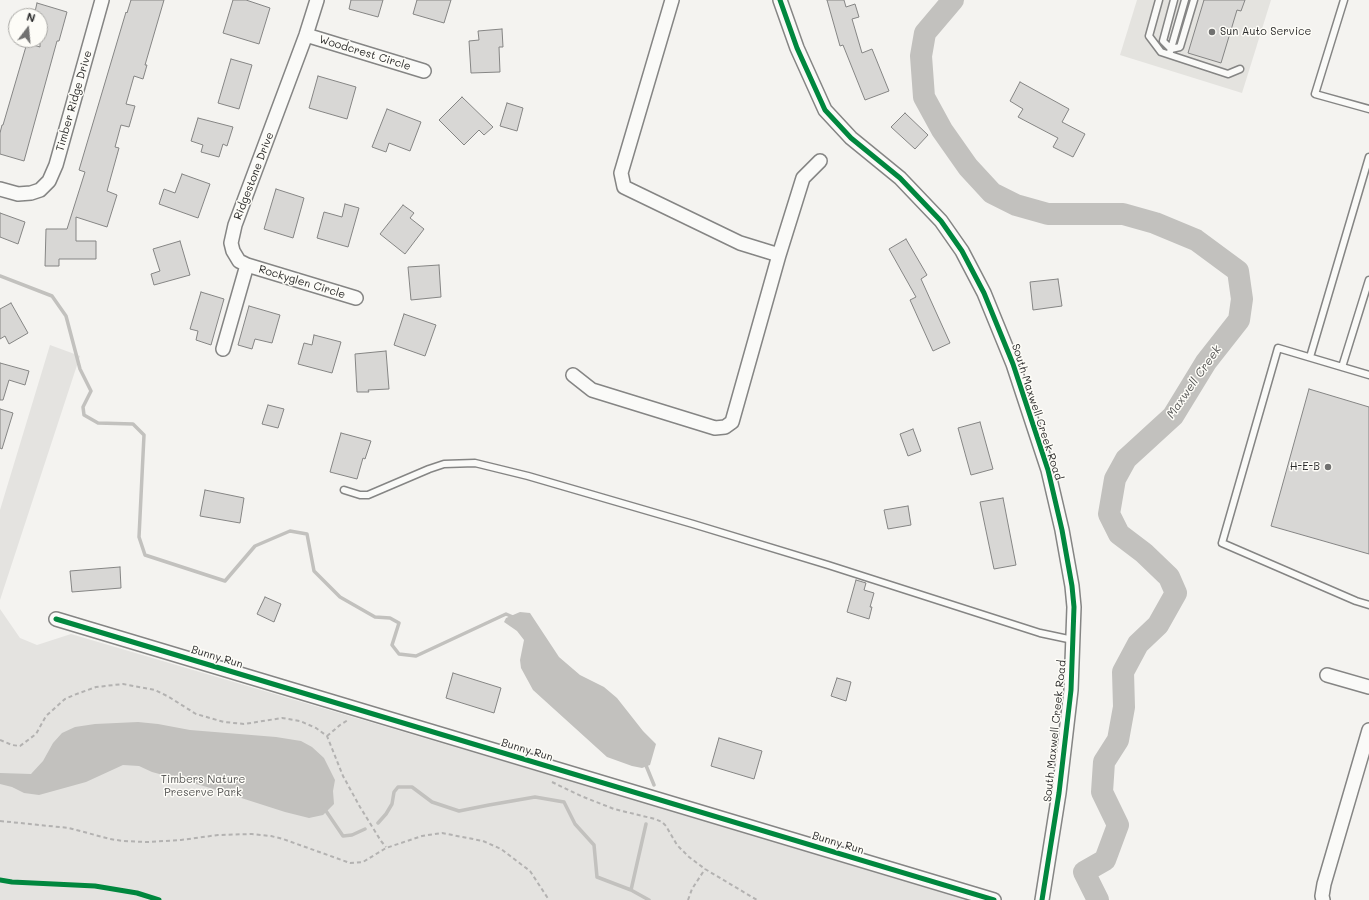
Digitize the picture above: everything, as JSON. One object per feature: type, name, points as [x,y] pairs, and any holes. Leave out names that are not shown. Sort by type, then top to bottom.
[{"type":"street","name":"Timber Ridge Drive","points":[[0,189],[18,194],[32,193],[40,190],[49,181],[56,165],[102,0]]},
{"type":"street","name":"Ridgestone Drive","points":[[247,265],[239,261],[233,251],[231,243],[235,225],[306,35],[317,0]]},
{"type":"street","points":[[672,0],[621,174],[624,186],[740,242],[779,255]]},
{"type":"street","name":"South Maxwell Creek Road","points":[[780,0],[797,48],[825,110],[851,138],[900,178],[941,221],[962,251],[984,293],[1013,364],[1048,470],[1062,530],[1072,586],[1074,607],[1071,690],[1059,793],[1042,900]]},
{"type":"street","name":"Woodcrest Circle","points":[[306,35],[424,71]]},
{"type":"street","points":[[574,375],[592,390],[715,428],[725,428],[732,422],[779,255],[803,178],[820,161]]},
{"type":"street","points":[[223,349],[247,265]]},
{"type":"street","name":"Rockyglen Circle","points":[[247,265],[356,298]]},
{"type":"street","name":"Bunny Run","points":[[56,619],[994,900]]},
{"type":"street","points":[[1327,674],[1369,687]]},
{"type":"street","points":[[1323,900],[1322,896],[1324,884],[1369,730]]},
{"type":"lane","points":[[1159,0],[1149,36],[1161,52],[1170,52],[1228,74],[1240,69]]},
{"type":"lane","points":[[1170,52],[1163,41],[1174,0]]},
{"type":"lane","points":[[1170,52],[1185,0]]},
{"type":"lane","points":[[1170,52],[1180,47],[1194,0]]},
{"type":"lane","points":[[1344,0],[1315,94],[1369,109]]},
{"type":"lane","points":[[1310,357],[1369,157]]},
{"type":"lane","points":[[1342,367],[1369,280]]},
{"type":"lane","points":[[1369,375],[1278,348],[1222,543],[1356,601],[1369,604]]},
{"type":"lane","points":[[344,490],[360,495],[368,495],[444,464],[475,463],[528,476],[701,526],[1040,633],[1073,640]]},
{"type":"path","points":[[0,740],[12,745],[20,746],[36,734],[46,716],[65,699],[96,687],[123,684],[155,690],[170,697],[196,714],[224,722],[244,724],[282,718],[300,721],[316,728],[327,736],[344,776],[360,807],[386,848]]},
{"type":"path","points":[[327,736],[340,725],[349,720]]},
{"type":"path","points":[[549,780],[580,796],[614,809],[662,822],[677,845],[689,857],[705,869],[757,900]]},
{"type":"path","points":[[0,821],[69,828],[110,839],[124,841],[148,842],[218,835],[252,834],[272,836],[350,863],[362,862],[386,848],[422,836],[442,832],[483,841],[501,849],[530,871],[549,900]]},
{"type":"path","points":[[688,900],[692,889],[705,869]]},
{"type":"shaded area","points":[[1137,0],[1271,0],[1242,93],[1120,55]]},
{"type":"shaded area","points":[[520,612],[530,613],[559,657],[580,675],[604,687],[617,698],[643,731],[656,744],[650,765],[642,768],[607,757],[533,690],[521,668],[520,660],[524,640],[517,631],[504,622],[506,618]]},
{"type":"shaded area","points":[[138,722],[190,730],[276,737],[301,741],[312,747],[324,758],[335,780],[333,791],[334,804],[323,815],[309,818],[152,772],[139,766],[123,765],[86,782],[39,795],[24,793],[12,787],[0,784],[0,773],[31,774],[43,761],[53,743],[62,733],[75,727],[95,724]]},
{"type":"green space","points":[[50,345],[80,356],[0,600],[0,510]]},
{"type":"green space","name":"Timbers Nature Preserve Park","points":[[0,609],[20,638],[37,645],[71,634],[974,900],[0,900]]},
{"type":"building","points":[[131,0],[164,0],[145,65],[147,65],[143,79],[134,76],[126,104],[135,106],[129,127],[121,125],[115,147],[119,148],[107,191],[117,195],[107,227],[76,217],[76,241],[96,241],[96,259],[59,259],[59,266],[45,266],[46,229],[67,229],[85,172],[79,170],[126,12],[127,13]]},
{"type":"building","points":[[233,0],[246,0],[270,8],[259,44],[223,33]]},
{"type":"building","points":[[351,0],[383,0],[378,17],[349,9]]},
{"type":"building","points":[[417,0],[451,0],[444,23],[413,14]]},
{"type":"building","points":[[827,0],[844,0],[846,7],[855,4],[859,17],[852,19],[862,53],[872,49],[889,91],[865,100],[843,45],[840,46]]},
{"type":"building","name":"Sun Auto Service","points":[[1204,0],[1245,0],[1241,11],[1237,10],[1221,63],[1188,53]]},
{"type":"building","points":[[37,3],[67,12],[59,41],[57,41],[24,161],[0,154],[0,133],[26,48],[48,48],[48,8],[36,8]]},
{"type":"building","points":[[502,29],[503,47],[499,47],[500,72],[471,73],[469,41],[479,40],[478,31]]},
{"type":"building","points":[[231,59],[252,65],[239,109],[218,103]]},
{"type":"building","points":[[318,76],[356,87],[347,119],[309,108]]},
{"type":"building","points":[[1020,82],[1069,109],[1062,122],[1085,134],[1073,157],[1053,147],[1058,138],[1018,117],[1023,109],[1010,101]]},
{"type":"building","points":[[462,97],[493,127],[484,135],[479,130],[464,145],[439,120]]},
{"type":"building","points":[[507,103],[523,108],[517,131],[500,126]]},
{"type":"building","points":[[387,109],[421,122],[410,151],[389,143],[386,152],[372,147]]},
{"type":"building","points":[[905,113],[928,135],[915,149],[891,127]]},
{"type":"building","points":[[198,118],[233,127],[227,146],[223,144],[219,157],[201,152],[203,145],[191,141]]},
{"type":"building","points":[[182,174],[210,184],[198,218],[159,204],[164,189],[175,193]]},
{"type":"building","points":[[276,189],[304,198],[293,238],[264,229]]},
{"type":"building","points":[[345,204],[359,208],[348,247],[317,238],[324,212],[342,217]]},
{"type":"building","points":[[403,205],[414,213],[410,218],[424,229],[405,254],[380,234]]},
{"type":"building","points":[[0,213],[25,222],[18,244],[0,237]]},
{"type":"building","points":[[906,239],[927,275],[921,279],[950,343],[933,351],[910,300],[916,297],[889,249]]},
{"type":"building","points":[[180,241],[190,275],[154,285],[151,274],[160,271],[153,249]]},
{"type":"building","points":[[439,265],[441,297],[411,300],[408,267]]},
{"type":"building","points":[[1058,279],[1062,306],[1033,310],[1030,282]]},
{"type":"building","points":[[201,292],[224,299],[211,345],[196,340],[198,331],[190,329]]},
{"type":"building","points":[[11,303],[28,333],[9,344],[5,336],[0,339],[0,309]]},
{"type":"building","points":[[249,306],[280,315],[272,343],[255,339],[252,349],[238,345]]},
{"type":"building","points":[[404,314],[436,325],[425,356],[394,345]]},
{"type":"building","points":[[314,335],[341,342],[332,373],[298,364],[304,343],[312,345]]},
{"type":"building","points":[[386,351],[389,389],[357,392],[355,354]]},
{"type":"building","points":[[0,363],[29,371],[25,385],[9,380],[3,400],[0,400]]},
{"type":"building","name":"H-E-B","points":[[1309,389],[1369,407],[1369,554],[1271,526]]},
{"type":"building","points":[[268,405],[284,409],[278,428],[262,424]]},
{"type":"building","points":[[0,409],[13,413],[2,449],[0,448]]},
{"type":"building","points":[[980,422],[993,469],[971,475],[958,428]]},
{"type":"building","points":[[913,429],[921,451],[908,456],[900,434]]},
{"type":"building","points":[[341,433],[371,441],[365,459],[363,458],[357,479],[330,472]]},
{"type":"building","points":[[205,490],[244,498],[240,523],[200,516]]},
{"type":"building","points":[[1003,498],[1016,565],[994,569],[980,502]]},
{"type":"building","points":[[908,506],[911,525],[888,529],[884,510]]},
{"type":"building","points":[[120,567],[121,588],[72,592],[70,571]]},
{"type":"building","points":[[856,580],[866,583],[864,590],[874,593],[870,607],[872,607],[869,619],[847,612]]},
{"type":"building","points":[[265,597],[281,604],[274,622],[257,614]]},
{"type":"building","points":[[453,673],[501,688],[494,713],[446,698]]},
{"type":"building","points":[[837,678],[851,682],[846,701],[831,696]]},
{"type":"building","points":[[719,738],[762,751],[754,779],[711,766]]},
{"type":"waterway","name":"Maxwell Creek","points":[[953,0],[925,33],[921,56],[924,97],[942,130],[968,167],[992,193],[1016,205],[1048,214],[1123,214],[1155,223],[1196,240],[1238,271],[1242,299],[1239,320],[1206,362],[1173,416],[1126,459],[1115,479],[1109,514],[1119,534],[1144,553],[1169,577],[1176,593],[1158,625],[1138,644],[1123,672],[1124,707],[1118,740],[1104,762],[1102,792],[1118,825],[1105,860],[1084,872],[1098,900]]},
{"type":"waterway","points":[[0,276],[52,296],[66,316],[80,369],[91,391],[83,407],[84,415],[98,423],[133,424],[144,435],[139,537],[145,555],[225,581],[255,546],[290,531],[307,534],[314,571],[340,597],[375,617],[390,618],[399,623],[392,645],[399,654],[416,656],[506,614],[515,618]]},
{"type":"waterway","points":[[645,763],[654,785]]},
{"type":"waterway","points":[[378,823],[392,804],[394,792],[398,787],[412,787],[432,802],[459,811],[535,797],[564,802],[575,824],[594,845],[597,877],[631,890]]},
{"type":"waterway","points":[[324,808],[343,836],[352,835],[365,829]]},
{"type":"waterway","points":[[646,824],[631,890],[649,900]]},
{"type":"cycle path","points":[[780,0],[797,48],[825,110],[851,138],[900,178],[941,221],[962,251],[984,293],[1013,364],[1048,470],[1062,530],[1072,586],[1074,607],[1071,690],[1059,793],[1042,900]]},
{"type":"cycle path","points":[[56,619],[994,900]]},
{"type":"cycle path","points":[[0,880],[12,882],[95,886],[137,893],[159,900]]},
{"type":"place","name":"Sun Auto Service","points":[[1212,32]]},
{"type":"place","name":"H-E-B","points":[[1328,467]]}]
